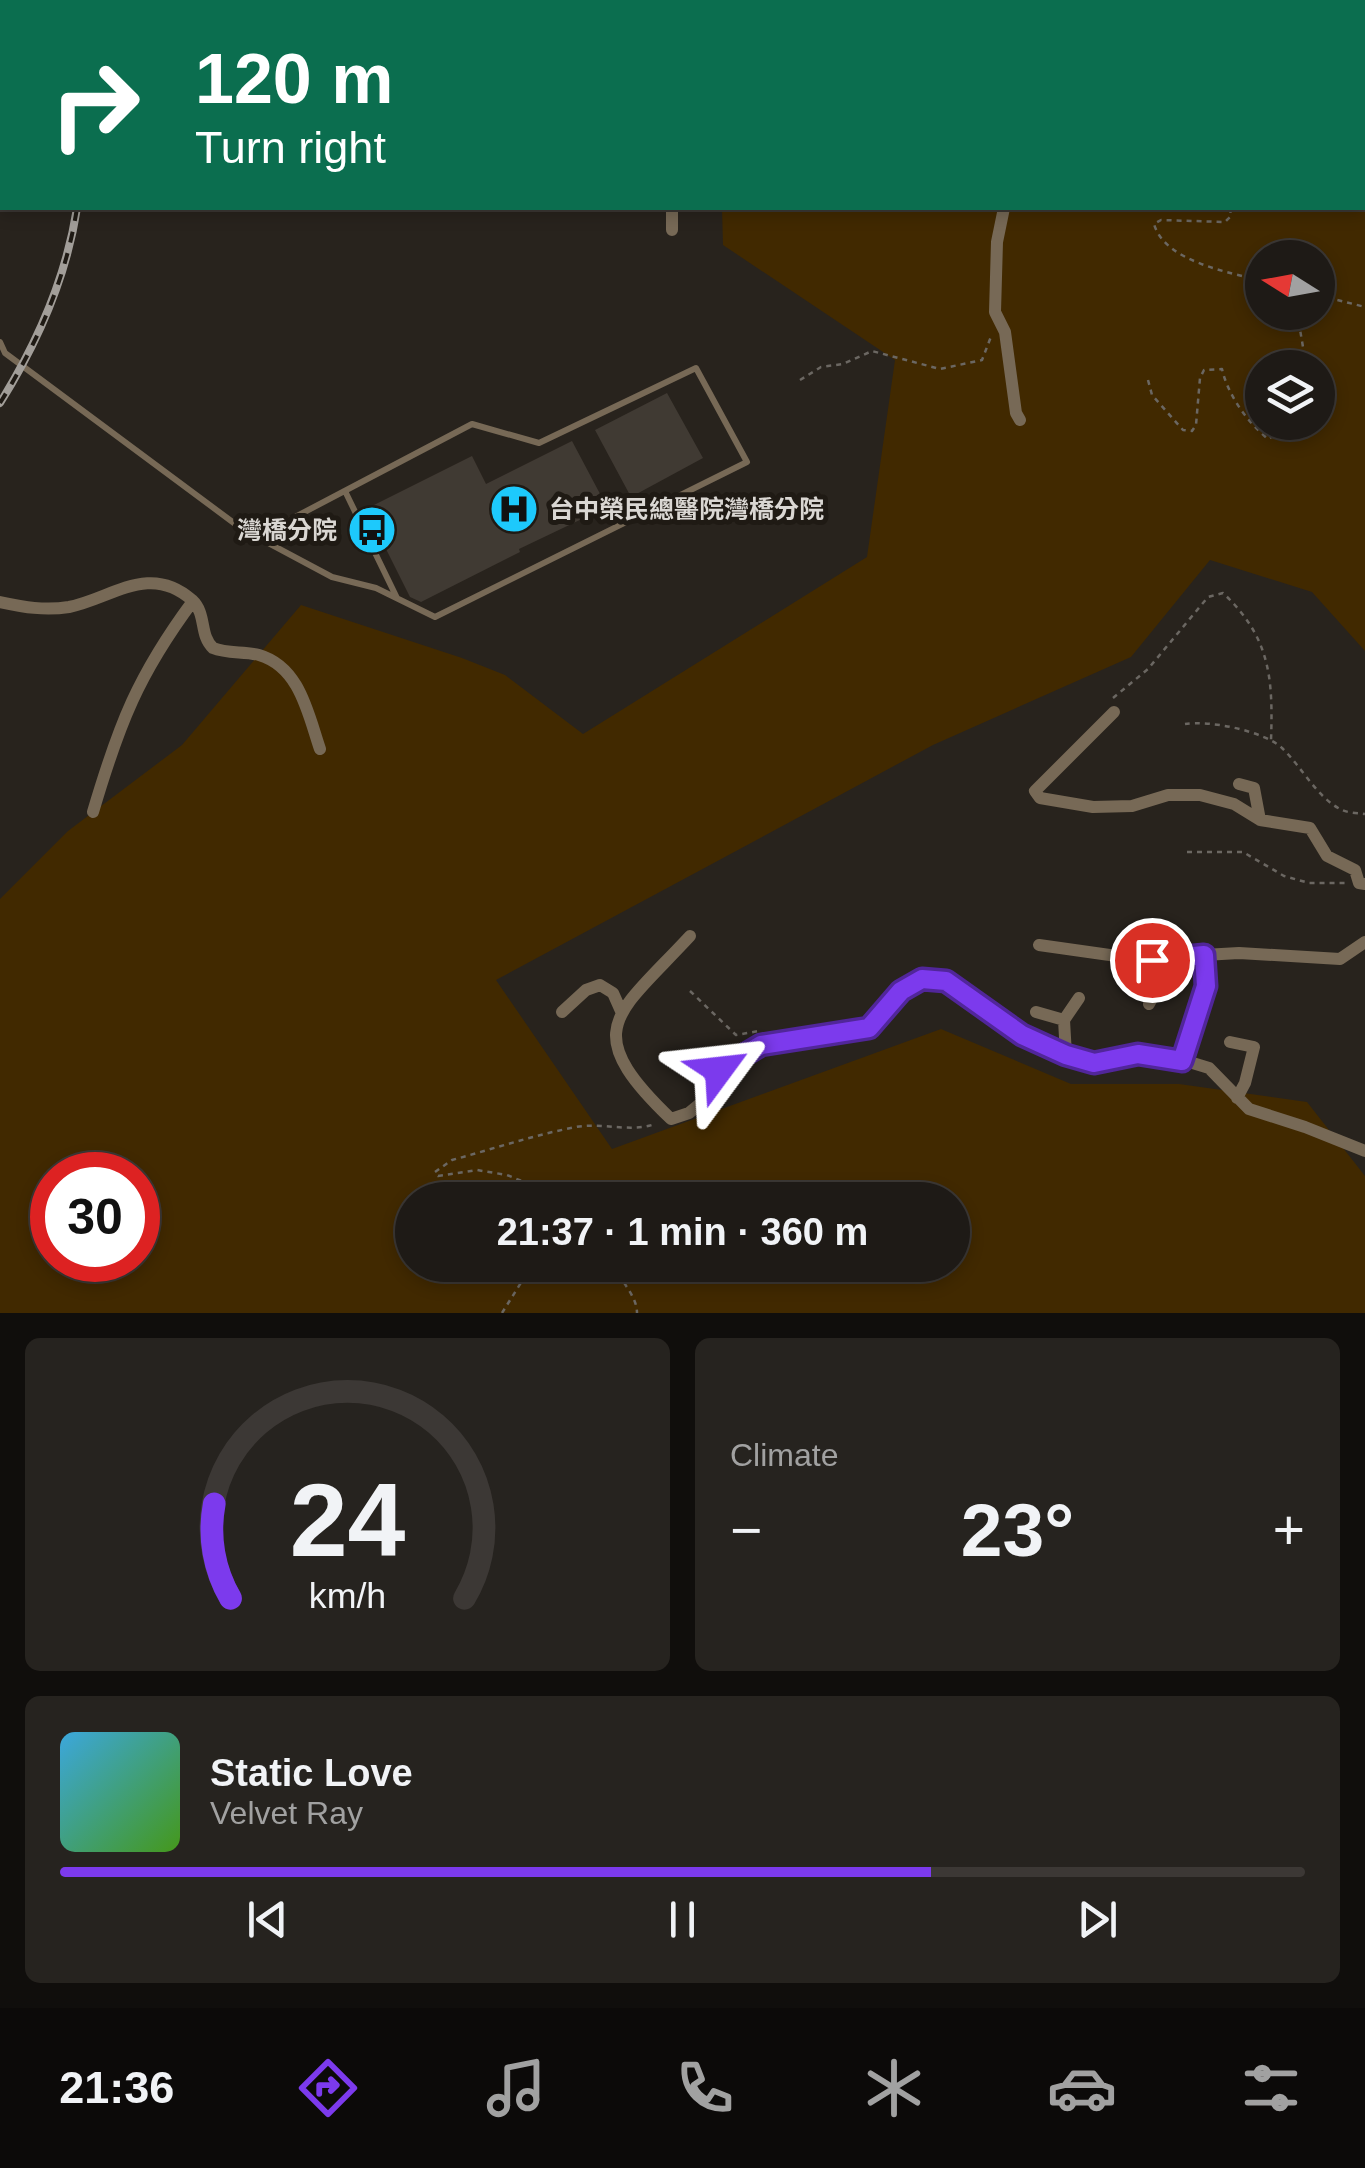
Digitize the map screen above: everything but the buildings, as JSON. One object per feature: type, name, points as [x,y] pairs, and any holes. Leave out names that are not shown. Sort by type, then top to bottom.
[{"type":"street","points":[[672,210],[672,230]]},
{"type":"street","points":[[1004,210],[996,242],[995,312],[1005,332],[1020,420]]},
{"type":"street","points":[[0,602],[38,610],[73,606],[128,585],[169,585],[193,601],[202,613],[206,642],[213,648],[248,652],[280,665],[304,700],[320,750]]},
{"type":"street","points":[[93,812],[130,700],[158,648],[193,601]]},
{"type":"street","points":[[1114,712],[1046,777],[1035,791],[1040,798],[1093,807],[1132,806],[1168,795],[1200,795],[1234,804],[1260,820],[1310,828],[1326,856],[1355,870],[1362,884]]},
{"type":"street","points":[[1238,784],[1254,788],[1260,820]]},
{"type":"street","points":[[690,936],[621,1011],[614,1044],[623,1065],[671,1119],[689,1114],[706,1098],[719,1070],[761,1045],[869,1028],[901,991],[922,979],[946,981],[1022,1035],[1066,1055],[1094,1063],[1138,1054],[1209,1068],[1248,1109],[1305,1126],[1365,1151]]},
{"type":"street","points":[[1038,944],[1152,960],[1239,953],[1340,959],[1365,942]]},
{"type":"street","points":[[1149,1004],[1154,993],[1174,975],[1204,958]]},
{"type":"street","points":[[1182,1061],[1206,986],[1204,958]]},
{"type":"street","points":[[562,1012],[586,990],[600,985],[613,993],[621,1011]]},
{"type":"street","points":[[1066,1055],[1064,1020],[1079,998]]},
{"type":"street","points":[[1036,1012],[1064,1020]]},
{"type":"street","points":[[1230,1042],[1254,1047],[1246,1083],[1238,1098]]},
{"type":"lane","points":[[0,342],[5,353],[257,537],[332,578],[376,588],[435,617],[747,462],[696,368],[539,442],[472,424],[257,537]]},
{"type":"lane","points":[[345,491],[397,599]]},
{"type":"path","points":[[1230,210],[1226,222],[1161,220],[1154,224],[1158,236],[1193,262],[1245,276]]},
{"type":"path","points":[[1335,299],[1365,307]]},
{"type":"path","points":[[800,380],[820,368],[843,364],[872,351],[940,369],[982,360],[990,344],[995,312]]},
{"type":"path","points":[[1148,380],[1152,395],[1183,430],[1192,431],[1196,425],[1204,370],[1222,369],[1226,388],[1245,412]]},
{"type":"path","points":[[1114,712],[1111,700],[1148,668],[1208,597],[1223,593],[1242,611],[1265,648],[1273,698],[1271,741]]},
{"type":"path","points":[[1185,724],[1234,728],[1278,744],[1342,811],[1365,814]]},
{"type":"path","points":[[1187,852],[1243,852],[1284,876],[1309,884],[1362,884]]},
{"type":"path","points":[[690,992],[736,1035],[772,1031],[782,1040]]},
{"type":"path","points":[[523,1182],[477,1170],[438,1176],[435,1172],[452,1160],[578,1126],[603,1124],[642,1129],[671,1119]]},
{"type":"path","points":[[502,1313],[521,1282]]},
{"type":"path","points":[[622,1282],[636,1303],[637,1313]]},
{"type":"shaded area","points":[[722,210],[1365,210],[1365,651],[1312,592],[1210,560],[1131,657],[933,745],[496,980],[612,1149],[941,1029],[1071,1084],[1179,1084],[1307,1102],[1365,1176],[1365,1313],[0,1313],[0,899],[68,831],[182,745],[301,605],[505,675],[583,734],[867,557],[895,360],[723,245]]},
{"type":"railway","points":[[0,403],[49,309],[66,260],[77,210]]},
{"type":"place","name":"台中榮民總醫院灣橋分院","points":[[514,509]]},
{"type":"place","name":"灣橋分院","points":[[372,530]]},
{"type":"route","points":[[719,1070],[761,1045],[869,1028],[901,991],[922,979],[946,981],[1022,1035],[1066,1055],[1094,1063],[1138,1054],[1182,1061],[1206,986],[1204,955],[1152,960]]}]
